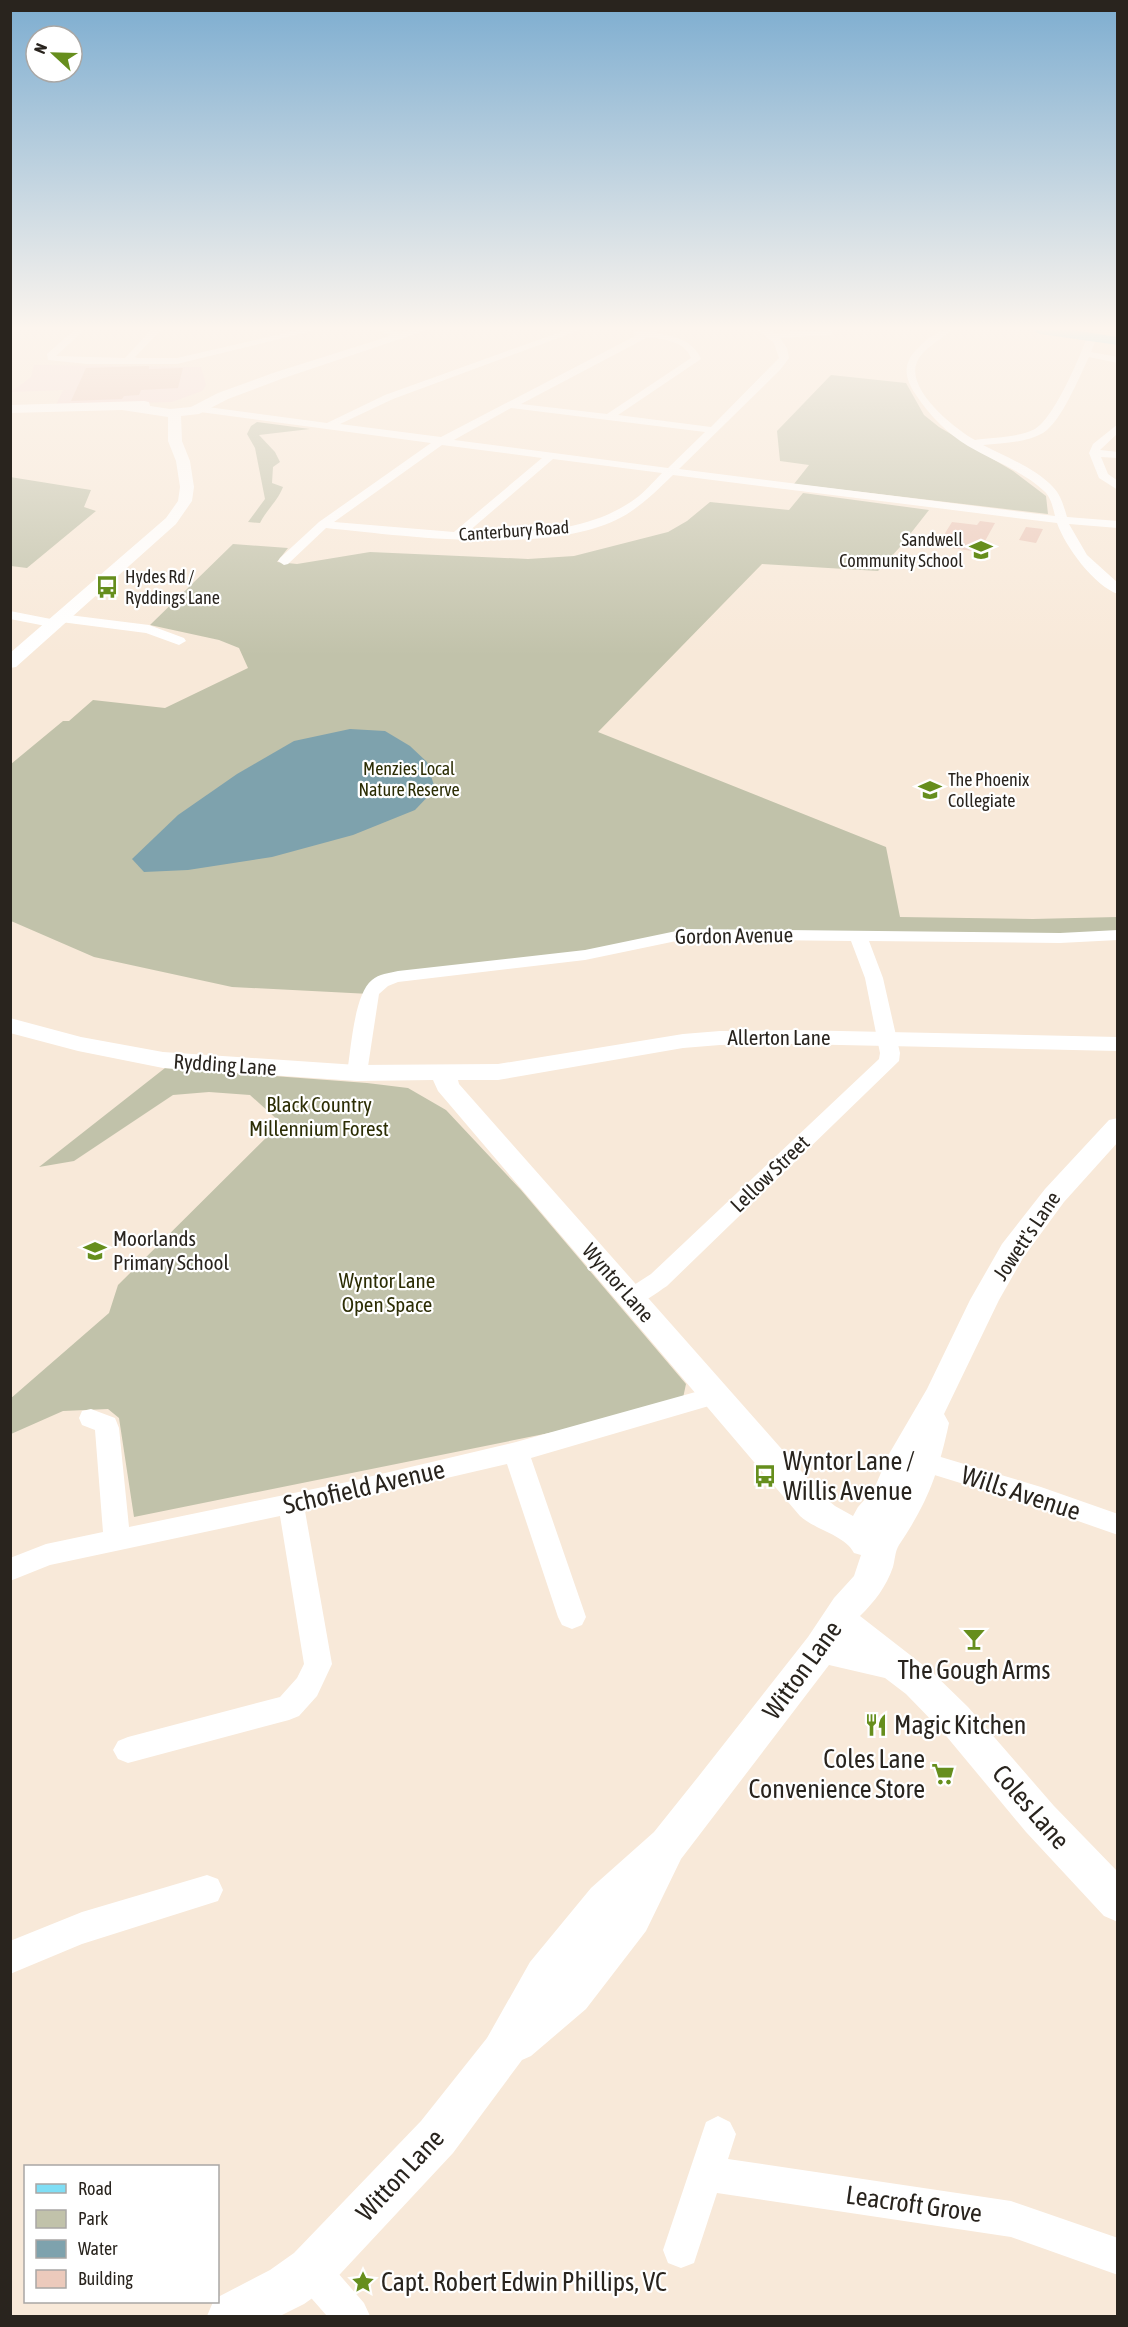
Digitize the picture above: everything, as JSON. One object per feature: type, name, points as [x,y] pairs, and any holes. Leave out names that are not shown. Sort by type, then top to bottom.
[{"type":"street","points":[[10,663],[171,521],[185,501],[187,487],[183,461],[175,439]]},
{"type":"street","points":[[424,439],[1062,521],[1118,525]]},
{"type":"street","points":[[284,561],[323,524],[446,439]]},
{"type":"street","name":"Canterbury Road","points":[[323,524],[457,535],[548,532],[604,520],[633,507],[704,439]]},
{"type":"street","points":[[965,439],[1049,489],[1056,500],[1062,521],[1082,557],[1118,590]]},
{"type":"street","points":[[972,444],[1002,439]]},
{"type":"street","points":[[1105,439],[1097,446],[1094,453],[1103,476],[1118,487]]},
{"type":"street","points":[[1094,453],[1118,454]]},
{"type":"street","points":[[457,535],[552,455]]},
{"type":"street","points":[[10,615],[149,629],[179,641]]},
{"type":"street","name":"Gordon Avenue","points":[[357,1073],[370,994],[375,985],[383,980],[585,955],[686,934],[1060,938],[1118,935]]},
{"type":"street","points":[[858,935],[874,978],[886,1040]]},
{"type":"street","name":"Rydding Lane","points":[[10,1025],[78,1044],[163,1060],[357,1073],[444,1073]]},
{"type":"street","name":"Allerton Lane","points":[[444,1073],[498,1072],[683,1041],[720,1038],[1118,1044]]},
{"type":"street","name":"Lellow Street","points":[[631,1298],[659,1280],[889,1061],[890,1053],[886,1040]]},
{"type":"street","name":"Wyntor Lane","points":[[444,1073],[447,1086],[800,1490],[810,1507],[819,1515],[868,1530]]},
{"type":"street","name":"Jowett's Lane","points":[[868,1530],[881,1509],[904,1456],[941,1392],[999,1274],[1021,1236],[1065,1181],[1118,1125]]},
{"type":"street","name":"Jowett's Lane","points":[[868,1530],[900,1519],[924,1462],[941,1392]]},
{"type":"street","name":"Schofield Avenue","points":[[10,1570],[46,1555],[291,1504],[516,1452],[717,1395]]},
{"type":"street","points":[[91,1419],[106,1425],[107,1428],[117,1540]]},
{"type":"street","points":[[516,1452],[572,1617]]},
{"type":"street","points":[[894,1480],[909,1474],[912,1464],[917,1460],[924,1462]]},
{"type":"street","name":"Wills Avenue","points":[[924,1462],[1041,1497],[1118,1525]]},
{"type":"street","points":[[128,1750],[289,1707],[308,1687],[318,1664],[291,1504]]},
{"type":"street","name":"Witton Lane","points":[[253,2316],[299,2278],[437,2137],[502,2053],[577,1986],[632,1917],[668,1845],[836,1625],[868,1530]]},
{"type":"street","name":"Coles Lane","points":[[836,1625],[919,1683],[955,1719],[1040,1819],[1118,1902]]},
{"type":"street","points":[[10,1958],[37,1944],[125,1914],[207,1890]]},
{"type":"street","points":[[681,2250],[718,2134]]},
{"type":"street","name":"Leacroft Grove","points":[[705,2174],[1011,2219],[1118,2256]]},
{"type":"street","points":[[299,2278],[351,2316]]},
{"type":"street","name":"Witton Lane","points":[[231,2316],[299,2278]]},
{"type":"green space","points":[[250,439],[262,439],[275,452],[280,462],[273,467],[272,483],[283,487],[260,523],[248,522],[265,499],[255,448]]},
{"type":"green space","points":[[778,439],[958,439],[1013,471],[1046,496],[1048,514],[794,484],[809,465],[780,461]]},
{"type":"green space","points":[[10,477],[91,490],[84,507],[96,511],[27,568],[11,566]]},
{"type":"green space","name":"Menzies Local Nature Reserve","points":[[803,493],[929,510],[878,571],[762,564],[598,732],[886,847],[900,917],[1033,919],[1117,917],[1118,935],[686,934],[585,955],[398,976],[370,994],[232,987],[94,957],[11,921],[11,764],[63,721],[69,721],[93,700],[165,708],[248,668],[239,648],[219,640],[150,625],[233,544],[288,548],[277,562],[297,564],[370,552],[528,559],[574,556],[668,532],[687,521],[710,502],[789,510]]},
{"type":"green space","name":"Wyntor Lane Open Space","points":[[165,1068],[408,1088],[446,1110],[521,1190],[686,1384],[683,1398],[574,1428],[134,1517],[119,1418],[108,1409],[63,1411],[11,1434],[10,1399],[109,1313],[118,1285],[281,1123],[250,1095],[209,1092],[173,1095],[74,1161],[39,1167]]},
{"type":"water","points":[[350,729],[385,731],[410,746],[427,762],[435,789],[415,810],[353,835],[272,857],[188,870],[144,872],[132,859],[178,815],[237,774],[294,741]]},
{"type":"building","name":"Sandwell Community School","points":[[980,521],[995,523],[979,552],[945,547],[950,539],[942,538],[952,522],[977,525]]},
{"type":"building","points":[[1026,527],[1043,529],[1036,543],[1019,540]]},
{"type":"place","name":"Sandwell Community School","points":[[981,550]]},
{"type":"place","name":"Hydes Rd / Ryddings Lane","points":[[107,587]]},
{"type":"place","name":"The Phoenix Collegiate","points":[[930,790]]},
{"type":"place","name":"Moorlands Primary School","points":[[95,1251]]},
{"type":"place","name":"Wyntor Lane / Willis Avenue","points":[[765,1476]]},
{"type":"place","name":"The Gough Arms","points":[[974,1639]]},
{"type":"place","name":"Magic Kitchen","points":[[876,1725]]},
{"type":"place","name":"Coles Lane Convenience Store","points":[[943,1774]]},
{"type":"place","name":"Capt. Robert Edwin Phillips, VC","points":[[363,2282]]},
{"type":"park label","name":"Black Country Millennium Forest","points":[[319,1117]]}]
